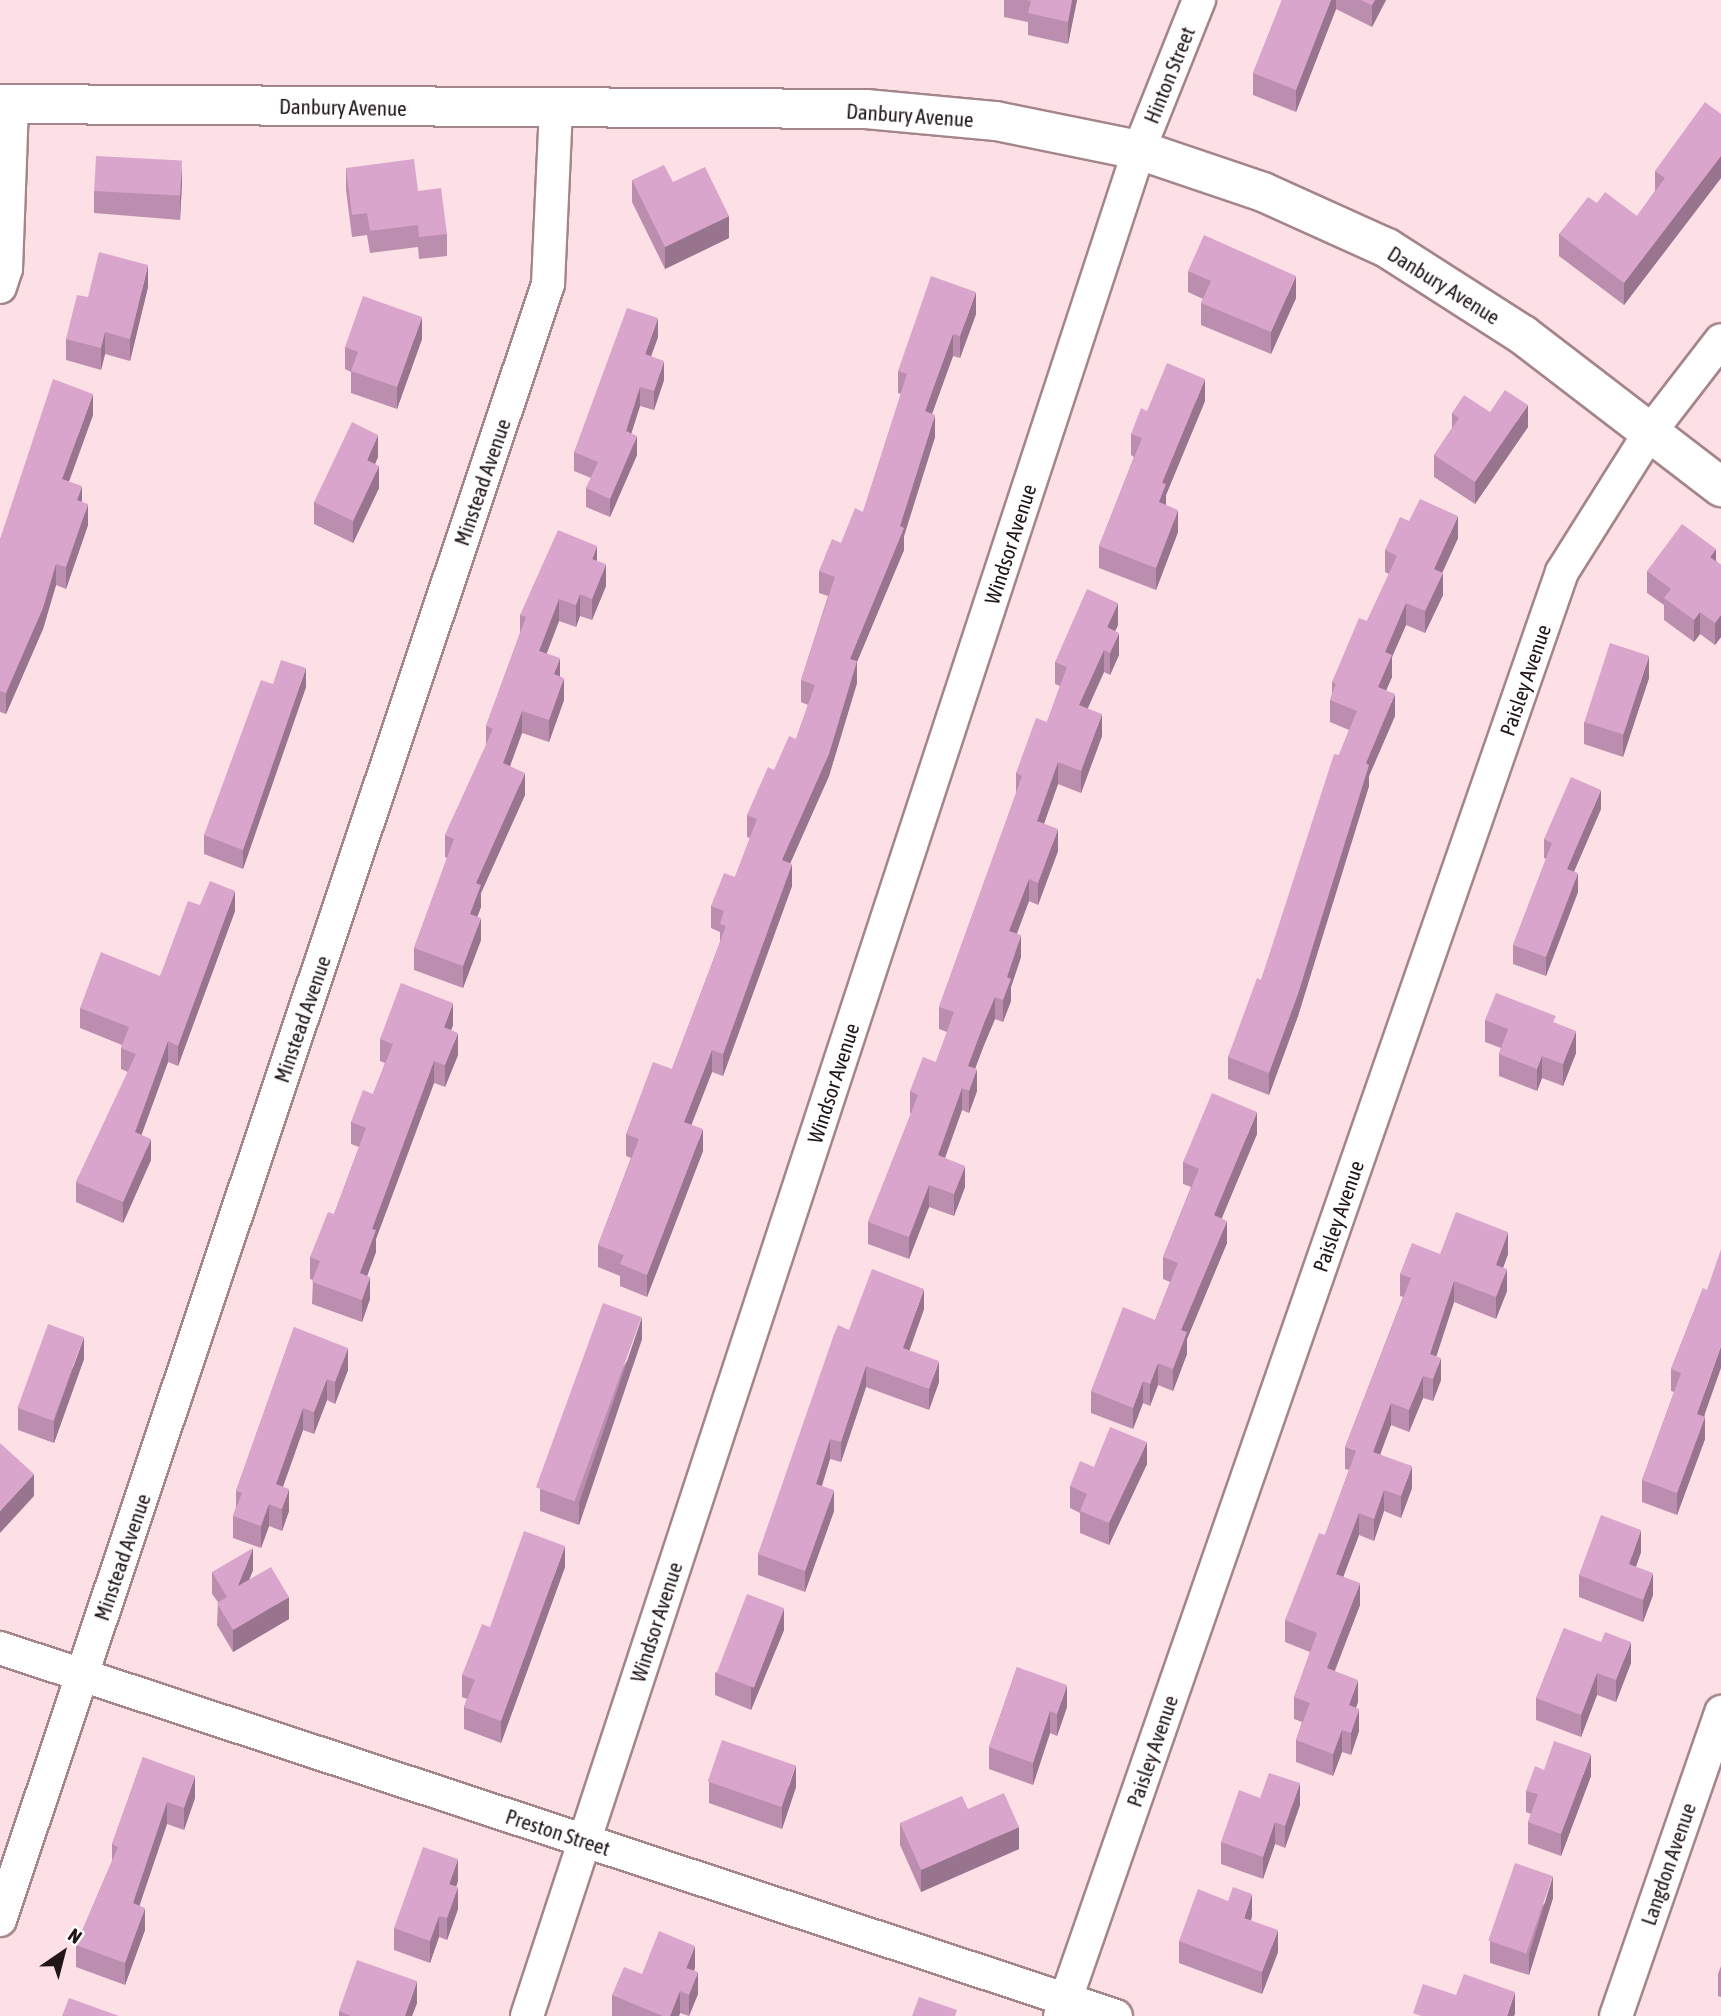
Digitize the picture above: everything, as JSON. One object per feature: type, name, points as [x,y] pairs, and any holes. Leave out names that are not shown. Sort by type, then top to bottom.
[{"type":"street","name":"Hinton Street","points":[[1139,150],[1199,0]]},
{"type":"street","name":"Danbury Avenue","points":[[6,104],[866,109],[996,121],[1139,150],[1263,192],[1387,248],[1523,335],[1721,488]]},
{"type":"street","points":[[0,287],[6,269],[6,104]]},
{"type":"street","name":"Minstead Avenue","points":[[0,1920],[548,284],[556,109]]},
{"type":"street","name":"Windsor Avenue","points":[[527,2016],[1139,150]]},
{"type":"street","name":"Paisley Avenue","points":[[1063,2008],[1562,572],[1650,432],[1721,340]]},
{"type":"street","name":"Preston Street","points":[[0,1648],[585,1840],[1063,2008],[1116,2016]]},
{"type":"street","name":"Langdon Avenue","points":[[1616,2016],[1721,1713]]},
{"type":"building","points":[[1026,0],[1072,0],[1068,22],[1028,13],[1031,1]]},
{"type":"building","points":[[1282,0],[1331,0],[1296,90],[1253,73]]},
{"type":"building","points":[[1361,0],[1375,0],[1372,5]]},
{"type":"building","points":[[1705,102],[1721,114],[1721,156],[1624,283],[1559,234],[1588,197],[1597,203],[1605,192],[1637,216],[1665,178],[1655,171]]},
{"type":"building","points":[[96,156],[182,161],[180,195],[94,191]]},
{"type":"building","points":[[414,159],[418,191],[441,188],[447,234],[419,237],[418,225],[370,231],[367,213],[352,215],[346,168]]},
{"type":"building","points":[[664,165],[673,182],[705,167],[729,216],[665,247],[632,180]]},
{"type":"building","points":[[1204,235],[1296,276],[1271,332],[1201,303],[1211,281],[1188,271]]},
{"type":"building","points":[[99,252],[148,265],[130,339],[105,332],[101,348],[66,339],[77,295],[88,297]]},
{"type":"building","points":[[931,276],[976,292],[960,336],[953,334],[925,411],[935,415],[900,526],[904,528],[850,659],[857,661],[829,754],[782,860],[792,864],[723,1054],[712,1050],[684,1122],[703,1129],[647,1275],[620,1264],[624,1255],[598,1245],[639,1139],[626,1134],[653,1062],[672,1069],[726,926],[720,924],[724,911],[711,906],[724,873],[735,877],[757,819],[747,815],[768,767],[774,770],[789,736],[796,739],[815,685],[801,680],[835,577],[819,571],[832,539],[841,543],[855,508],[863,512],[907,374],[898,371]]},
{"type":"building","points":[[363,296],[422,317],[397,387],[351,371],[358,352],[345,347]]},
{"type":"building","points":[[627,308],[658,318],[645,354],[664,361],[654,391],[640,387],[626,431],[637,436],[610,499],[586,488],[598,462],[574,452]]},
{"type":"building","points":[[1167,363],[1205,379],[1162,483],[1166,484],[1159,502],[1178,510],[1156,568],[1099,546],[1142,438],[1131,434],[1141,408],[1147,411]]},
{"type":"building","points":[[53,379],[93,394],[62,479],[82,486],[77,500],[88,504],[66,567],[56,564],[43,608],[6,693],[0,691],[0,539]]},
{"type":"building","points":[[1505,390],[1528,405],[1475,482],[1434,455],[1459,418],[1452,413],[1464,395],[1490,412]]},
{"type":"building","points":[[352,422],[378,435],[367,460],[379,466],[353,521],[314,502]]},
{"type":"building","points":[[1420,499],[1458,516],[1434,569],[1443,573],[1425,611],[1406,603],[1385,652],[1392,655],[1378,687],[1395,694],[1366,763],[1369,765],[1298,994],[1269,1073],[1228,1057],[1257,978],[1261,980],[1334,754],[1339,755],[1357,711],[1330,700],[1336,684],[1332,682],[1359,618],[1367,621],[1397,556],[1385,550],[1400,517],[1409,521]]},
{"type":"building","points":[[1682,524],[1716,549],[1710,557],[1721,565],[1721,615],[1715,623],[1700,612],[1694,620],[1664,598],[1671,589],[1647,571]]},
{"type":"building","points":[[558,530],[597,546],[592,559],[606,564],[592,599],[580,594],[576,605],[559,599],[539,651],[560,658],[554,674],[564,678],[549,720],[522,711],[503,763],[525,773],[476,883],[481,885],[470,914],[481,918],[463,966],[414,948],[454,839],[445,835],[493,729],[486,726],[526,617],[520,615]]},
{"type":"building","points":[[1087,589],[1118,603],[1107,627],[1119,633],[1110,653],[1104,650],[1079,705],[1102,714],[1081,771],[1058,762],[1037,821],[1058,829],[1038,883],[1029,879],[1009,931],[1021,935],[1007,977],[1011,979],[1003,1000],[995,997],[984,1023],[968,1066],[977,1069],[969,1091],[962,1088],[938,1155],[965,1166],[954,1194],[929,1185],[909,1237],[868,1222],[918,1095],[910,1091],[923,1057],[936,1062],[954,1012],[939,1007],[1022,776],[1016,773],[1036,718],[1047,722],[1067,667],[1055,662]]},
{"type":"building","points":[[1610,643],[1649,656],[1623,735],[1584,722]]},
{"type":"building","points":[[281,660],[306,668],[243,850],[204,835],[261,680],[273,684]]},
{"type":"building","points":[[1571,777],[1601,790],[1567,869],[1578,873],[1546,957],[1513,945],[1552,843],[1544,839]]},
{"type":"building","points":[[210,881],[235,891],[178,1046],[168,1041],[135,1132],[151,1139],[123,1202],[76,1182],[136,1054],[121,1048],[129,1027],[80,1008],[101,952],[160,976],[188,901],[200,905]]},
{"type":"building","points":[[401,983],[453,1003],[444,1027],[458,1033],[445,1065],[434,1061],[372,1229],[376,1230],[360,1273],[370,1277],[362,1300],[312,1282],[320,1261],[310,1257],[328,1212],[334,1214],[366,1128],[351,1122],[363,1090],[373,1094],[393,1044],[380,1039]]},
{"type":"building","points":[[1496,993],[1556,1016],[1553,1022],[1576,1031],[1563,1064],[1542,1056],[1537,1069],[1499,1054],[1508,1029],[1485,1020]]},
{"type":"building","points":[[1212,1093],[1257,1112],[1214,1215],[1227,1221],[1181,1330],[1187,1332],[1173,1369],[1158,1363],[1150,1384],[1143,1381],[1133,1408],[1091,1391],[1123,1307],[1155,1320],[1178,1263],[1163,1257],[1199,1169],[1183,1162]]},
{"type":"building","points":[[1456,1212],[1508,1232],[1496,1265],[1507,1269],[1496,1297],[1454,1281],[1430,1354],[1441,1358],[1433,1379],[1423,1376],[1409,1410],[1391,1403],[1373,1452],[1412,1466],[1401,1496],[1384,1490],[1374,1519],[1359,1513],[1336,1574],[1360,1583],[1327,1668],[1358,1680],[1349,1705],[1359,1709],[1351,1733],[1342,1730],[1333,1754],[1296,1740],[1310,1703],[1294,1697],[1317,1633],[1285,1620],[1319,1533],[1325,1535],[1356,1451],[1345,1447],[1411,1278],[1400,1274],[1412,1243],[1440,1254]]},
{"type":"building","points":[[1721,1249],[1721,1346],[1697,1414],[1705,1417],[1677,1493],[1642,1480],[1681,1373],[1671,1369],[1703,1288],[1707,1290]]},
{"type":"building","points":[[872,1269],[924,1289],[903,1348],[939,1361],[929,1389],[866,1366],[841,1442],[830,1439],[816,1484],[834,1490],[805,1571],[758,1554],[833,1337],[838,1325],[849,1330]]},
{"type":"building","points":[[603,1303],[642,1317],[574,1501],[536,1487]]},
{"type":"building","points":[[48,1324],[84,1337],[53,1421],[18,1408]]},
{"type":"building","points":[[294,1327],[348,1348],[335,1382],[327,1379],[314,1412],[303,1408],[276,1484],[289,1489],[282,1509],[269,1504],[261,1526],[233,1516],[242,1493],[236,1491]]},
{"type":"building","points":[[1110,1427],[1147,1442],[1109,1523],[1080,1511],[1087,1494],[1070,1486],[1080,1461],[1094,1467]]},
{"type":"building","points":[[0,1443],[34,1474],[0,1511]]},
{"type":"building","points":[[1601,1515],[1641,1530],[1629,1564],[1653,1573],[1643,1600],[1579,1575]]},
{"type":"building","points":[[524,1531],[565,1546],[501,1721],[464,1707],[475,1680],[462,1675],[482,1624],[490,1627]]},
{"type":"building","points":[[253,1548],[238,1586],[271,1567],[289,1597],[233,1630],[217,1603],[227,1597],[212,1572]]},
{"type":"building","points":[[747,1594],[784,1608],[754,1688],[717,1673]]},
{"type":"building","points":[[1564,1628],[1601,1642],[1605,1632],[1631,1642],[1616,1680],[1597,1673],[1581,1715],[1536,1698]]},
{"type":"building","points":[[1017,1667],[1067,1685],[1057,1714],[1050,1711],[1033,1763],[989,1747]]},
{"type":"building","points":[[722,1740],[796,1765],[781,1807],[708,1782]]},
{"type":"building","points":[[1554,1741],[1591,1754],[1561,1834],[1528,1822],[1538,1794],[1526,1791],[1535,1766],[1544,1770]]},
{"type":"building","points":[[143,1757],[195,1776],[184,1808],[167,1802],[133,1903],[145,1908],[125,1963],[76,1945],[118,1847],[112,1844]]},
{"type":"building","points":[[1269,1773],[1300,1783],[1285,1826],[1275,1822],[1263,1857],[1221,1842],[1239,1790],[1260,1798]]},
{"type":"building","points":[[1004,1793],[1019,1827],[921,1870],[900,1823],[962,1796],[968,1809]]},
{"type":"building","points":[[423,1847],[458,1859],[449,1884],[458,1887],[447,1918],[439,1916],[430,1941],[394,1928]]},
{"type":"building","points":[[1515,1863],[1553,1876],[1526,1954],[1488,1941]]},
{"type":"building","points":[[1233,1887],[1252,1894],[1244,1918],[1278,1930],[1262,1972],[1179,1941],[1198,1889],[1228,1901]]},
{"type":"building","points":[[659,1931],[695,1946],[686,1968],[698,1972],[689,1995],[680,1991],[670,2016],[663,2016],[612,1995],[624,1967],[642,1974]]},
{"type":"building","points":[[357,1960],[417,1981],[405,2016],[351,2016],[339,2011]]},
{"type":"building","points":[[1464,1974],[1515,1992],[1507,2016],[1421,2016],[1413,2013],[1423,1984],[1456,1995]]},
{"type":"building","points":[[919,1997],[957,2010],[955,2016],[912,2016]]},
{"type":"building","points":[[69,1998],[119,2016],[62,2016]]}]
